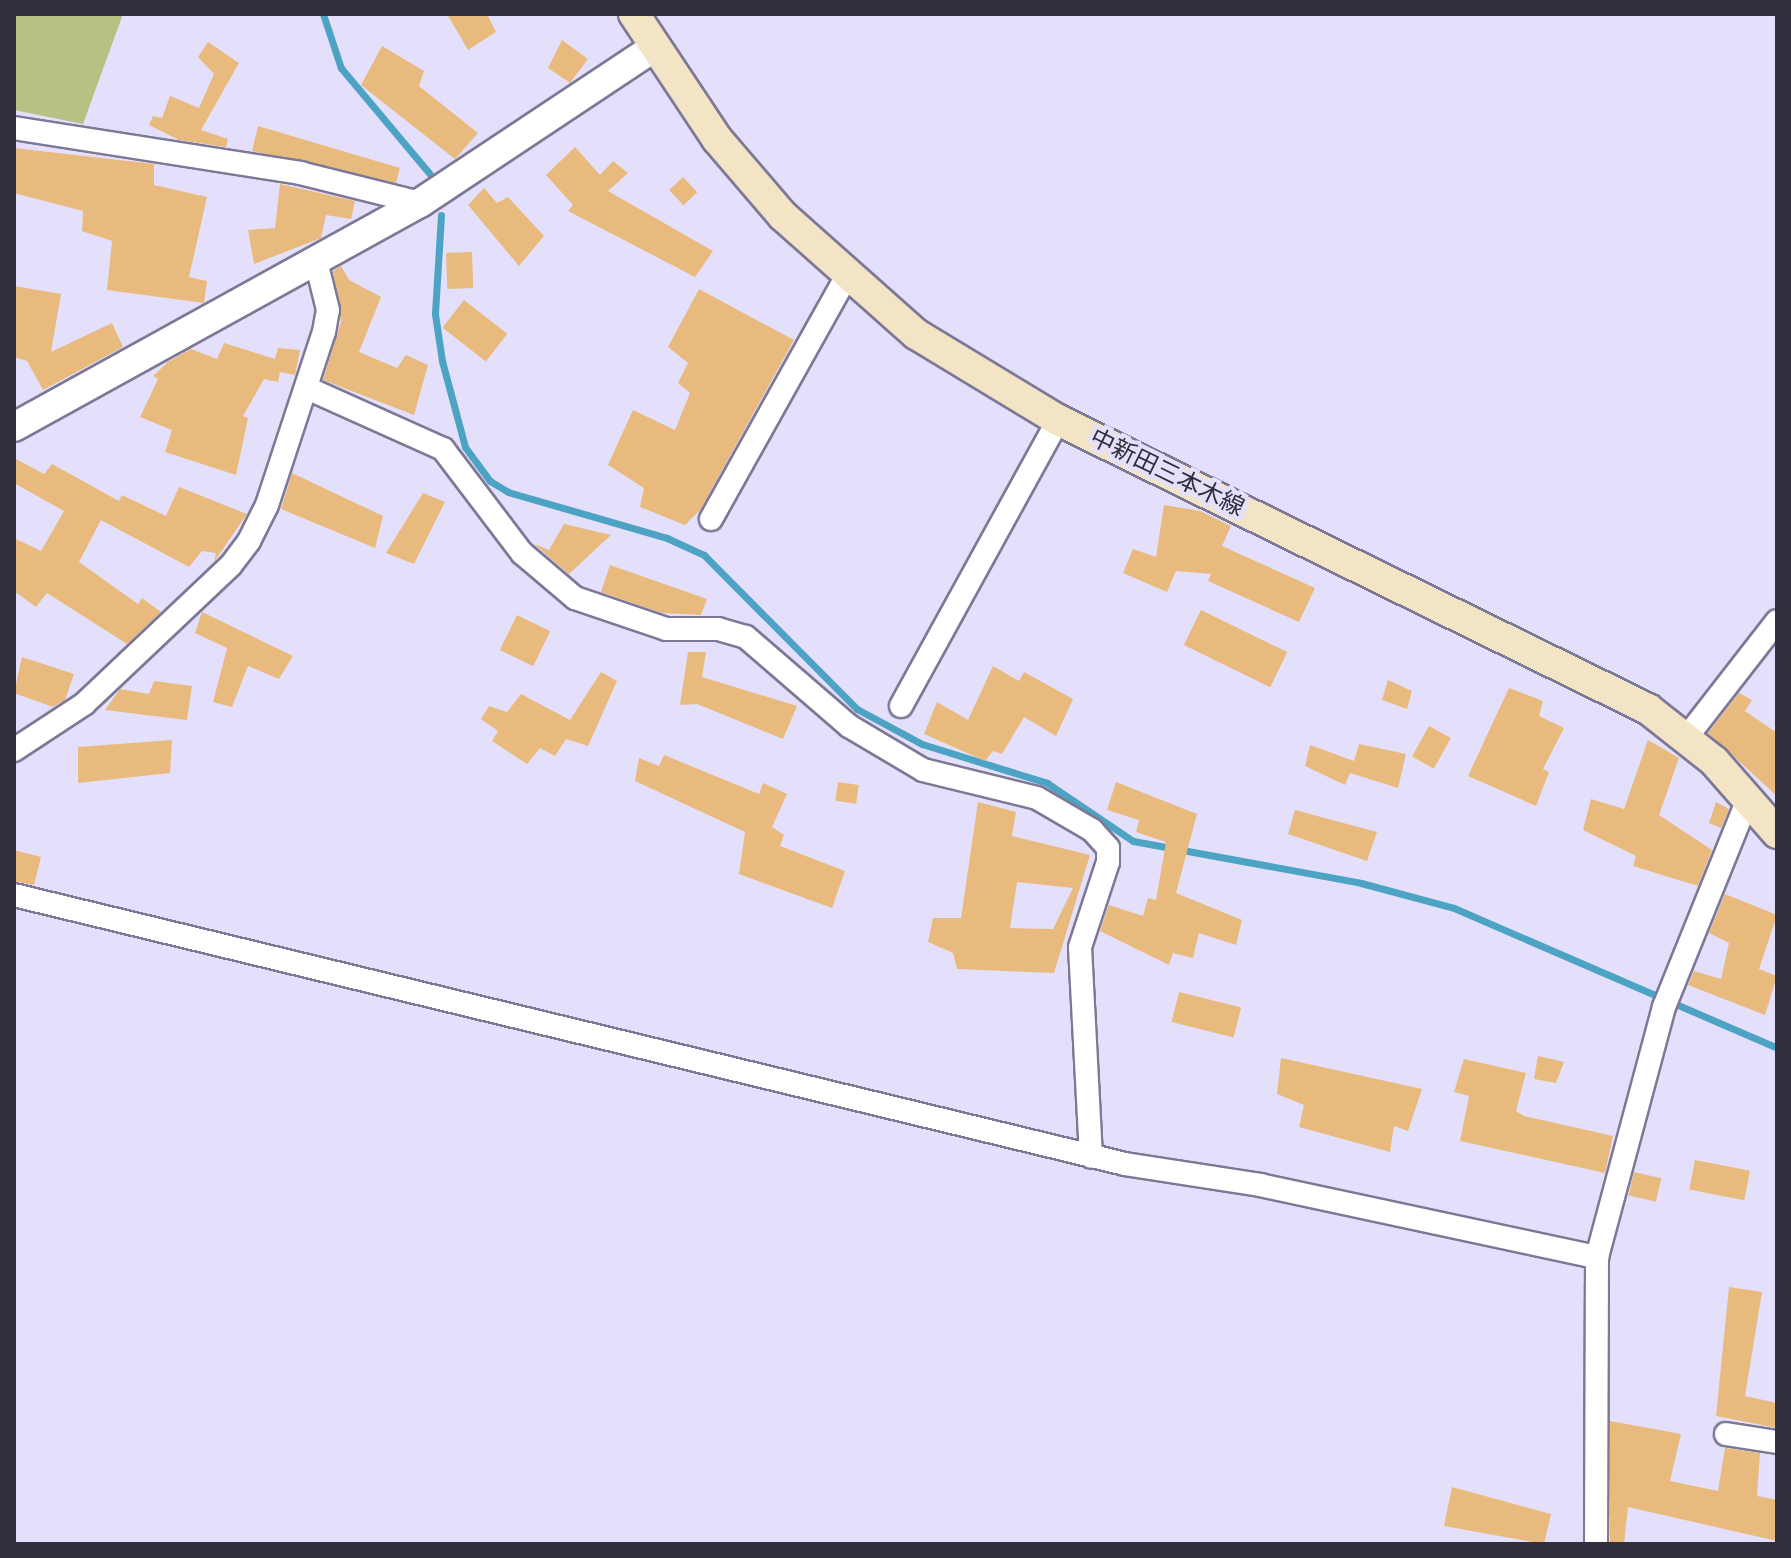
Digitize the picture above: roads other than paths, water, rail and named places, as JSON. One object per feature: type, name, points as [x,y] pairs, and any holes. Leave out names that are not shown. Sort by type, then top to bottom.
[{"type":"main road","name":"中新田三本木線","points":[[634,14],[652,49],[764,194],[847,276],[916,334],[1058,420],[1602,682],[1686,738],[1749,797],[1777,833]]},
{"type":"street","points":[[14,427],[420,203],[652,49]]},
{"type":"street","points":[[14,128],[300,173],[420,203]]},
{"type":"street","points":[[14,750],[84,704],[231,565],[267,505],[307,388],[328,310],[316,261]]},
{"type":"street","points":[[711,519],[847,276]]},
{"type":"street","points":[[307,388],[443,449],[522,553],[575,598],[666,629],[718,629],[746,637],[849,726],[923,770],[1037,798],[1092,830],[1108,848],[1108,862],[1080,947],[1091,1157]]},
{"type":"street","points":[[901,706],[1058,420]]},
{"type":"street","points":[[1686,738],[1777,621]]},
{"type":"street","points":[[1596,1544],[1597,1257],[1666,1001],[1749,797]]},
{"type":"street","points":[[14,895],[1091,1157],[1260,1185],[1597,1257]]},
{"type":"street","points":[[1726,1434],[1777,1442]]},
{"type":"waterway","points":[[323,14],[341,68],[430,174]]},
{"type":"waterway","points":[[441,215],[435,314],[442,361],[465,447],[490,481],[508,492],[667,538],[704,555],[857,709],[922,744],[1047,783],[1133,841],[1361,883],[1454,908],[1777,1048]]}]
